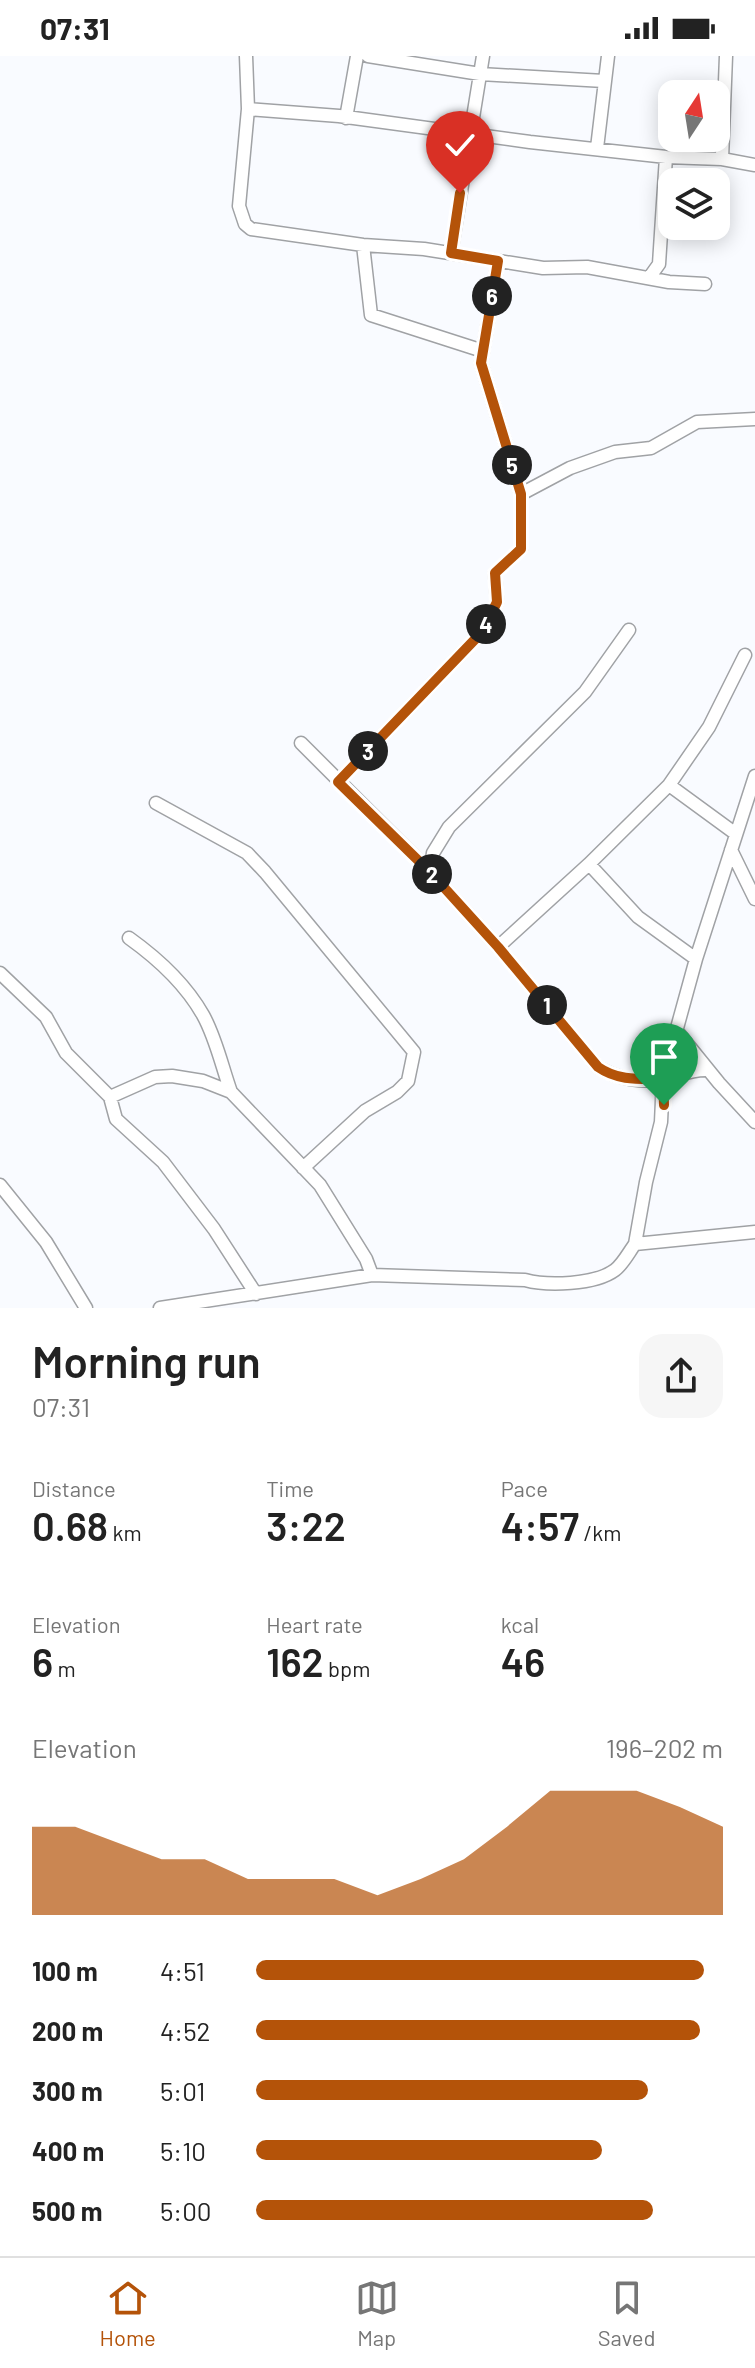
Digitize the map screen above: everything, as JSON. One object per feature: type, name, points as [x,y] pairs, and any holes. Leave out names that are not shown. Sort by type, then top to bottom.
[{"type":"street","points":[[246,56],[248,109],[239,206],[245,224],[251,229],[363,245],[451,253],[543,268],[587,267],[705,284]]},
{"type":"street","points":[[346,118],[357,56]]},
{"type":"street","points":[[368,56],[480,74],[604,81]]},
{"type":"street","points":[[451,253],[483,56]]},
{"type":"street","points":[[597,148],[608,56]]},
{"type":"street","points":[[722,159],[726,56]]},
{"type":"street","points":[[248,109],[755,165]]},
{"type":"street","points":[[649,278],[659,264],[666,157]]},
{"type":"street","points":[[363,245],[371,315],[483,351]]},
{"type":"street","points":[[338,782],[483,631],[497,602],[495,573],[521,549],[521,494],[481,363],[498,261]]},
{"type":"street","points":[[521,494],[570,468],[615,452],[651,448],[697,422],[755,419]]},
{"type":"street","points":[[430,872],[433,853],[449,827],[585,692],[629,630]]},
{"type":"street","points":[[498,947],[669,785],[709,727],[745,655]]},
{"type":"street","points":[[301,743],[430,872],[498,947],[598,1067],[610,1075],[624,1078],[663,1079],[694,1069],[708,1070]]},
{"type":"street","points":[[160,1308],[372,1275],[525,1280],[548,1286],[599,1277],[615,1270],[635,1244],[661,1122],[663,1079],[696,959],[755,776]]},
{"type":"street","points":[[669,785],[736,834]]},
{"type":"street","points":[[156,803],[247,853],[414,1052],[408,1081],[397,1092],[365,1111],[303,1168]]},
{"type":"street","points":[[731,850],[755,899]]},
{"type":"street","points":[[589,864],[638,917],[696,959]]},
{"type":"street","points":[[129,938],[148,951],[190,995],[204,1017],[231,1092],[320,1185],[366,1259],[372,1275]]},
{"type":"street","points":[[0,973],[46,1017],[66,1053],[110,1097],[116,1119],[163,1162],[214,1229],[256,1294]]},
{"type":"street","points":[[676,1030],[755,1122]]},
{"type":"street","points":[[110,1097],[155,1077],[172,1076],[203,1081],[231,1092]]},
{"type":"street","points":[[0,1185],[46,1242],[86,1308]]},
{"type":"street","points":[[635,1244],[755,1232]]},
{"type":"route","points":[[460,193],[451,253],[498,261],[481,363],[521,494],[521,549],[495,573],[497,602],[483,631],[338,782],[430,872],[498,947],[598,1067],[610,1075],[624,1078],[663,1079],[664,1105]]}]
